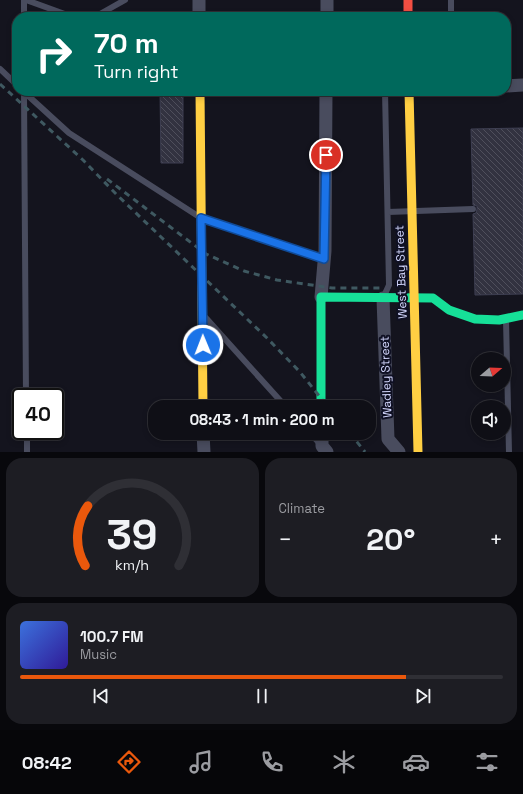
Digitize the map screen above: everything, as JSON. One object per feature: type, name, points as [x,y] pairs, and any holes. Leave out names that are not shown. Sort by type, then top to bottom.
[{"type":"street","points":[[199,0],[199,12]]},
{"type":"street","points":[[327,0],[327,12]]},
{"type":"street","points":[[408,0],[408,12]]},
{"type":"street","points":[[511,86],[523,85]]},
{"type":"street","points":[[200,96],[203,400]]},
{"type":"street","points":[[322,400],[321,297],[324,259],[326,96]]},
{"type":"street","name":"West Bay Street","points":[[409,96],[418,452]]},
{"type":"street","points":[[321,297],[434,298],[449,310],[475,320],[499,320],[523,315]]},
{"type":"street","name":"Wadley Street","points":[[384,298],[388,439]]},
{"type":"street","points":[[388,439],[399,452]]},
{"type":"street","points":[[203,440],[204,452]]},
{"type":"lane","points":[[24,12],[25,0],[60,12]]},
{"type":"lane","points":[[104,12],[125,0]]},
{"type":"lane","points":[[451,0],[451,12]]},
{"type":"lane","points":[[0,69],[12,80]]},
{"type":"lane","points":[[24,96],[26,388]]},
{"type":"lane","points":[[29,96],[69,132],[201,218],[324,259]]},
{"type":"lane","points":[[384,298],[390,285],[385,96]]},
{"type":"lane","points":[[388,212],[473,209]]},
{"type":"lane","points":[[202,314],[280,400]]},
{"type":"lane","points":[[506,319],[509,452]]},
{"type":"lane","points":[[388,439],[389,452]]},
{"type":"lane","points":[[26,440],[27,452]]},
{"type":"building","points":[[160,96],[183,96],[183,163],[161,163]]},
{"type":"building","points":[[523,128],[523,294],[475,295],[473,214],[476,213],[477,206],[473,205],[471,129]]},
{"type":"railway","points":[[0,84],[12,95]]},
{"type":"railway","points":[[13,96],[83,160],[117,195],[267,338],[300,372],[322,400]]},
{"type":"railway","points":[[107,179],[206,254],[244,271],[277,280],[332,288],[381,288]]},
{"type":"railway","points":[[356,440],[365,452]]},
{"type":"traffic: fast","points":[[321,400],[321,297],[433,298],[449,310],[475,319],[499,320],[523,315]]},
{"type":"traffic: slow","points":[[200,96],[203,400]]},
{"type":"traffic: slow","points":[[409,96],[418,452]]},
{"type":"traffic: jam","points":[[408,0],[408,12]]},
{"type":"route","points":[[203,345],[201,218],[324,259],[326,155]]}]
